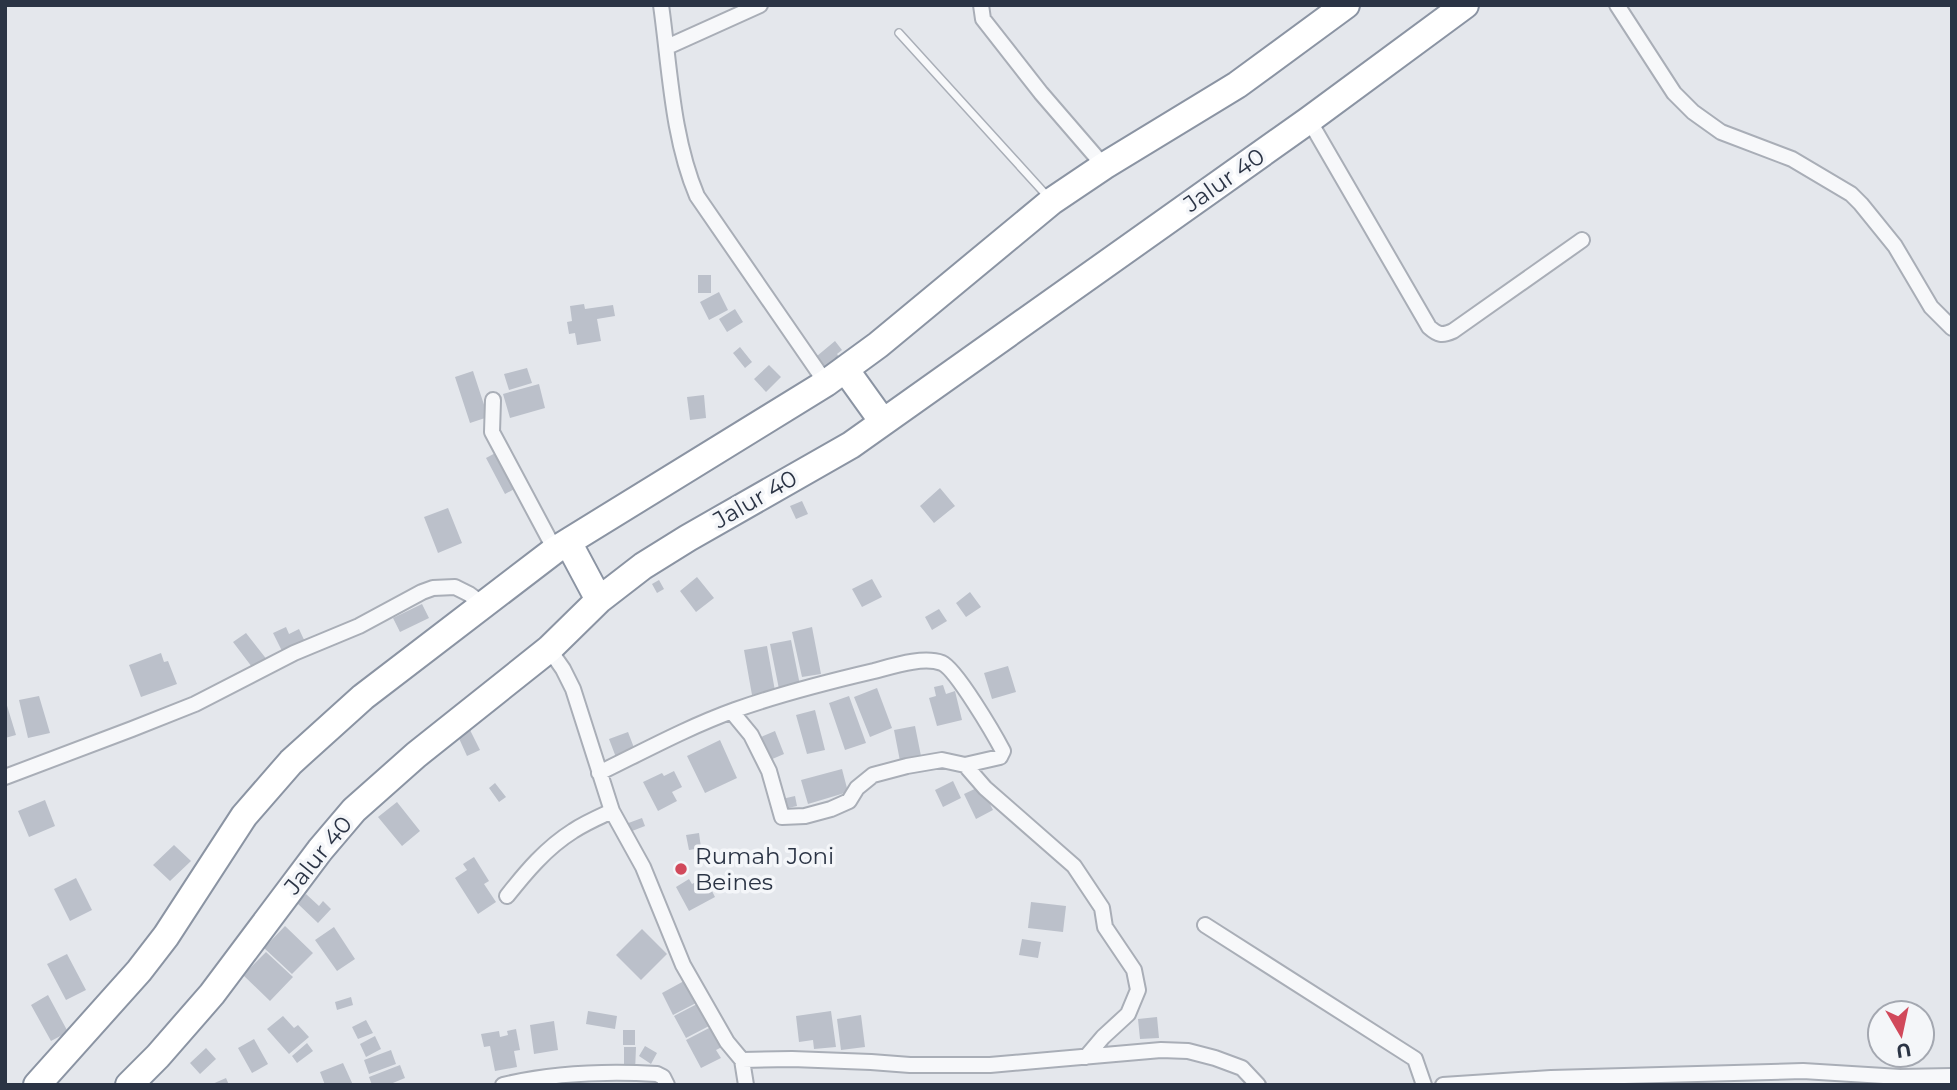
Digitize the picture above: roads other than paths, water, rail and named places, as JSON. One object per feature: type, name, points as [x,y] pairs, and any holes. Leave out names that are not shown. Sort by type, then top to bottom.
[{"type":"highway","points":[[37,1085],[139,971],[166,936],[244,816],[292,762],[363,697],[561,546],[836,376],[878,345],[1052,201],[1237,85],[1346,5]]},
{"type":"highway","name":"Jalur 40","points":[[129,1085],[212,994],[320,850],[354,810],[416,755],[550,649],[599,600],[643,566],[688,538],[851,445],[1309,120],[1465,5]]},
{"type":"highway","points":[[836,376],[883,422]]},
{"type":"highway","points":[[561,546],[599,600]]},
{"type":"street","points":[[661,5],[680,145],[697,197],[836,376]]},
{"type":"street","points":[[667,47],[760,5]]},
{"type":"street","points":[[981,5],[983,19],[1041,93],[1104,166]]},
{"type":"street","points":[[1617,5],[1674,93],[1693,112],[1721,132],[1792,159],[1851,194],[1895,246],[1931,307],[1952,328]]},
{"type":"street","points":[[1309,120],[1429,327],[1437,334],[1444,335],[1453,331],[1582,240]]},
{"type":"street","points":[[493,400],[492,432],[561,546]]},
{"type":"street","points":[[5,777],[195,704],[294,653],[359,626],[433,588],[455,587],[484,605]]},
{"type":"street","points":[[550,649],[573,689],[612,811],[643,867],[683,965],[727,1042],[743,1060],[746,1085]]},
{"type":"street","points":[[599,773],[732,712],[792,692],[909,663],[944,664],[957,675],[1003,751],[1000,757],[965,765],[942,760],[873,775],[857,788],[849,801],[805,816],[782,817],[765,764],[751,735],[732,712]]},
{"type":"street","points":[[965,765],[985,788],[1074,866],[1102,908],[1105,927],[1135,970],[1138,990],[1128,1014],[1086,1057]]},
{"type":"street","points":[[507,896],[530,867],[553,845],[574,830],[612,811]]},
{"type":"street","points":[[1205,925],[1415,1059],[1424,1085]]},
{"type":"street","points":[[743,1060],[990,1065],[1160,1050],[1188,1051],[1242,1068],[1258,1085]]},
{"type":"street","points":[[1443,1085],[1551,1078],[1803,1070],[1900,1077],[1952,1076]]},
{"type":"street","points":[[503,1085],[522,1080],[595,1073],[657,1074],[663,1077],[667,1085]]},
{"type":"lane","points":[[899,33],[1052,201]]},
{"type":"place","name":"Rumah Joni Beines","points":[[681,869]]}]
